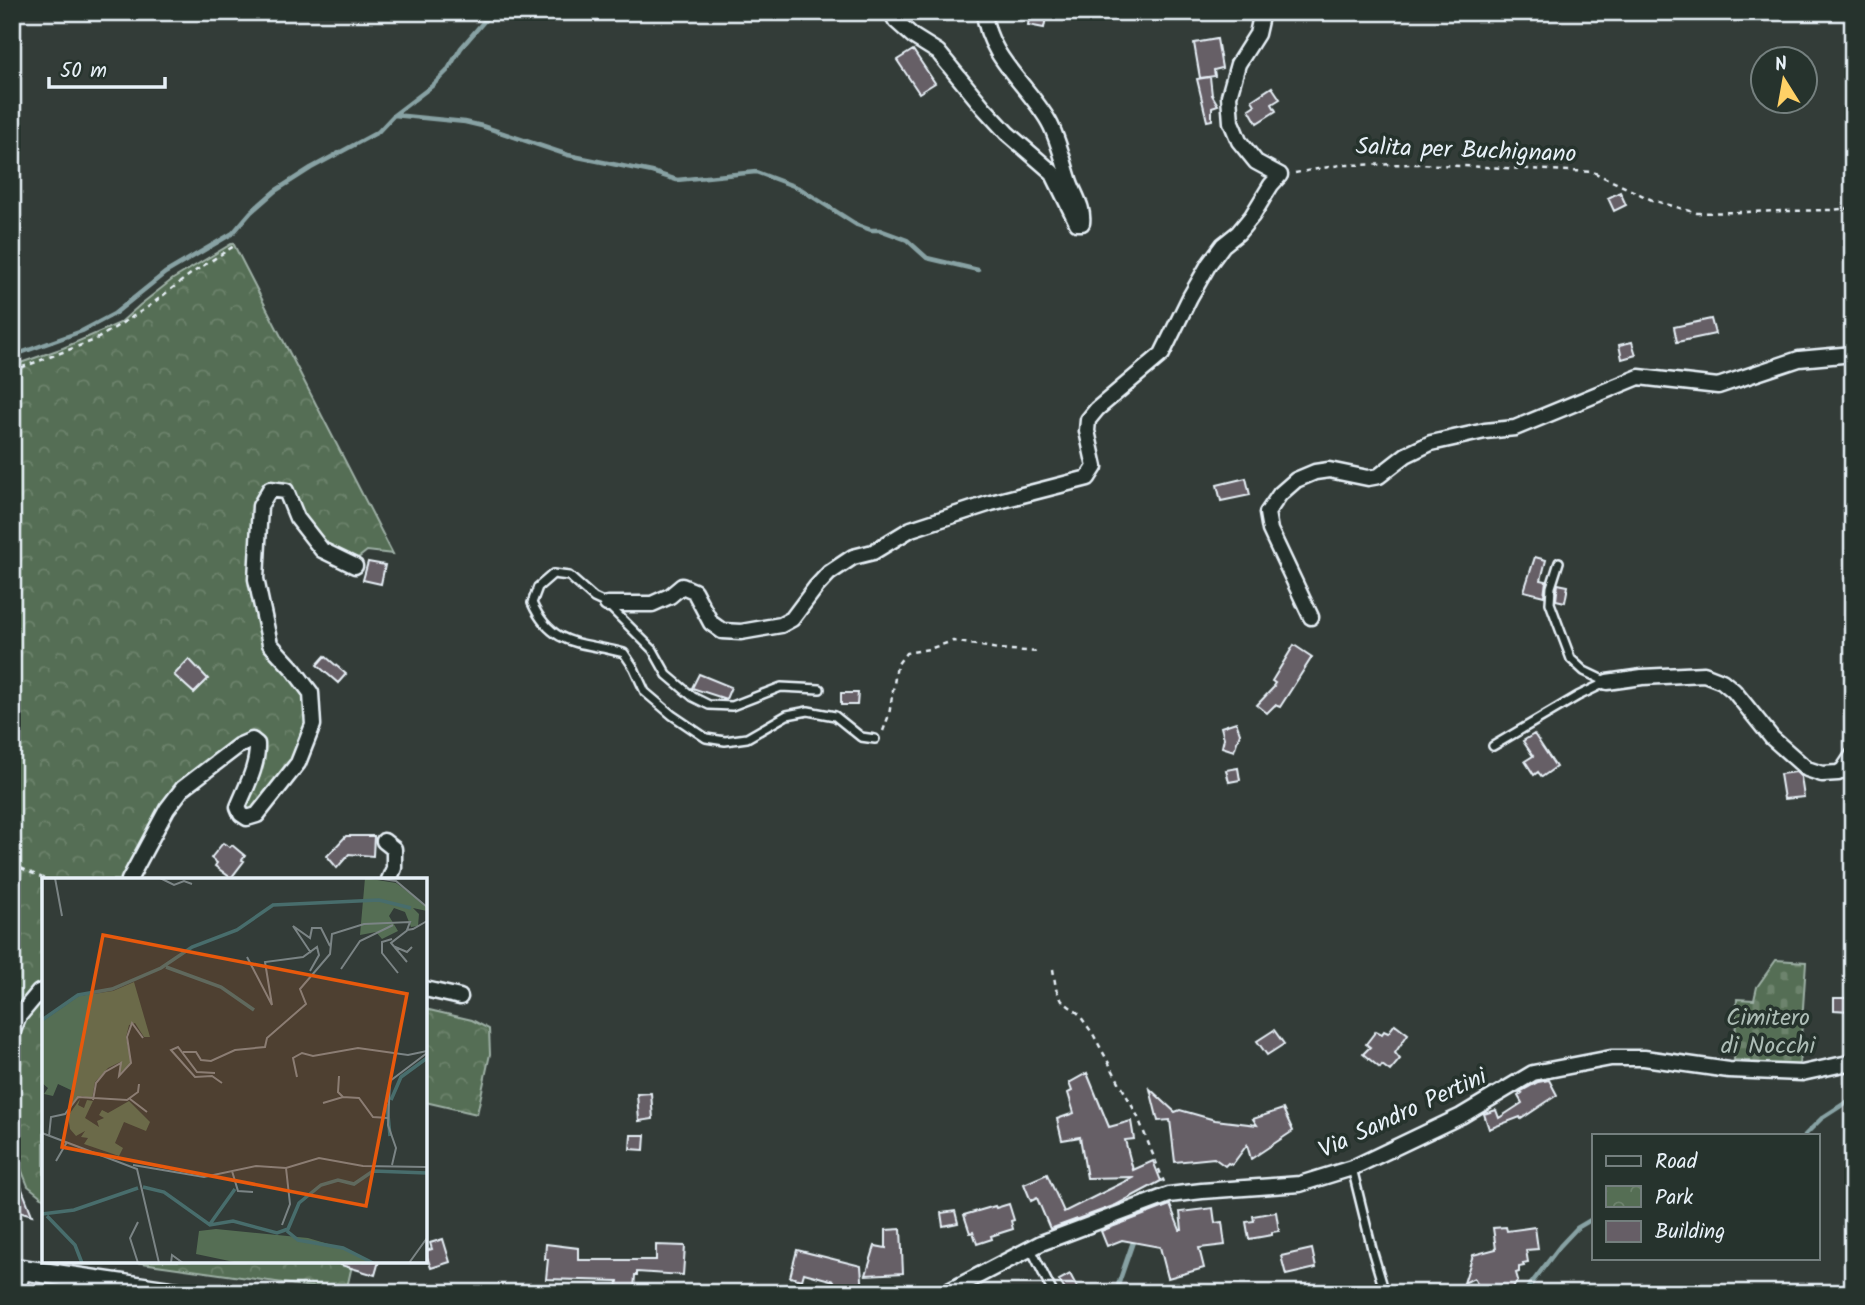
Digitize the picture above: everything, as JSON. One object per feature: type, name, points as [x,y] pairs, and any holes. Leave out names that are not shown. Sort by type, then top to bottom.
[{"type":"main road","points":[[18,1268],[181,1293]]},
{"type":"street","points":[[891,12],[896,21],[914,37],[938,52],[1007,133],[1052,172],[1077,223],[1082,223],[1082,209],[1051,124],[997,51],[985,24],[984,12]]},
{"type":"street","points":[[1252,12],[1257,34]]},
{"type":"street","points":[[607,604],[652,604],[670,596],[682,586],[694,591],[711,623],[722,631],[741,632],[781,625],[792,619],[829,573],[853,557],[873,552],[911,528],[991,503],[1088,478],[1095,467],[1087,431],[1088,420],[1097,409],[1162,354],[1209,264],[1223,244],[1238,233],[1252,216],[1280,175],[1255,162],[1231,122],[1229,96],[1238,64],[1257,34],[1262,12]]},
{"type":"street","points":[[1311,617],[1270,530],[1267,513],[1280,494],[1296,480],[1315,472],[1329,470],[1368,478],[1379,476],[1406,455],[1432,443],[1485,431],[1515,428],[1639,377],[1718,386],[1799,359],[1853,354]]},
{"type":"street","points":[[130,878],[167,809],[192,780],[238,746],[252,740],[257,744],[258,752],[238,807],[241,814],[247,818],[257,816],[299,763],[313,725],[311,693],[270,643],[256,579],[260,506],[270,489],[286,491],[297,518],[322,550],[355,566]]},
{"type":"street","points":[[1607,682],[1704,674],[1722,681],[1734,691],[1772,738],[1807,769],[1822,774],[1838,773],[1853,755]]},
{"type":"street","points":[[384,841],[394,849],[394,868],[390,878]]},
{"type":"street","points":[[427,989],[460,997]]},
{"type":"street","points":[[12,1033],[19,1016],[42,991]]},
{"type":"street","name":"Via Sandro Pertini","points":[[945,1293],[1031,1249],[1169,1195],[1300,1184],[1352,1168],[1461,1115],[1534,1073],[1611,1058],[1644,1058],[1729,1070],[1802,1073],[1853,1062]]},
{"type":"street","points":[[16,1293],[18,1268]]},
{"type":"lane","points":[[1559,562],[1551,587],[1550,603],[1571,659],[1584,671],[1607,682]]},
{"type":"lane","points":[[820,689],[781,687],[732,706],[709,705],[693,697],[667,676],[653,650],[607,604],[594,598],[569,576],[552,574],[538,587],[532,603],[539,618],[569,642],[624,653],[635,668],[645,692],[672,715],[706,738],[725,741],[747,738],[787,715],[808,711],[835,716],[861,737],[875,739]]},
{"type":"lane","points":[[1493,746],[1607,682]]},
{"type":"lane","points":[[1352,1168],[1385,1293]]},
{"type":"lane","points":[[1031,1249],[1053,1293]]},
{"type":"path","name":"Salita per Buchignano","points":[[1280,175],[1340,165],[1418,164],[1593,173],[1652,200],[1698,213],[1831,211],[1853,208]]},
{"type":"path","points":[[12,371],[95,340],[148,307],[192,273],[234,246]]},
{"type":"path","points":[[875,739],[884,730],[897,666],[906,653],[953,642],[1038,652]]},
{"type":"path","points":[[12,864],[43,878]]},
{"type":"path","points":[[1053,970],[1056,989],[1062,1001],[1078,1013],[1093,1034],[1137,1115],[1169,1195]]},
{"type":"green space","points":[[233,243],[393,554],[367,551],[358,558],[326,545],[301,512],[295,493],[286,486],[254,507],[267,649],[306,695],[308,725],[293,761],[255,808],[248,810],[245,805],[252,734],[156,818],[122,878],[42,878],[42,985],[12,1018],[12,366],[63,348],[120,323],[173,279]]},
{"type":"green space","name":"Cimitero di Nocchi","points":[[1776,960],[1806,962],[1799,1068],[1749,1066],[1749,1061],[1734,1060],[1737,999],[1754,1000],[1757,987]]},
{"type":"green space","points":[[42,1003],[42,1197],[28,1186],[12,1146],[12,1048],[23,1022]]},
{"type":"green space","points":[[427,1009],[472,1020],[489,1029],[490,1054],[477,1114],[427,1102]]},
{"type":"green space","points":[[142,1263],[353,1263],[346,1292]]},
{"type":"building","points":[[1030,12],[1047,12],[1044,28],[1028,25]]},
{"type":"building","points":[[1217,39],[1222,68],[1214,70],[1215,76],[1200,78],[1194,43]]},
{"type":"building","points":[[913,50],[935,83],[919,93],[897,60]]},
{"type":"building","points":[[1210,77],[1212,95],[1218,105],[1212,107],[1212,120],[1207,121],[1197,79]]},
{"type":"building","points":[[1272,87],[1280,99],[1272,104],[1276,111],[1257,123],[1249,109],[1255,105],[1252,100]]},
{"type":"building","points":[[1620,192],[1626,205],[1614,211],[1608,198]]},
{"type":"building","points":[[1711,319],[1715,334],[1677,342],[1674,327]]},
{"type":"building","points":[[1632,342],[1636,355],[1622,359],[1619,345]]},
{"type":"building","points":[[1246,478],[1250,495],[1221,501],[1217,485]]},
{"type":"building","points":[[1535,557],[1546,560],[1541,580],[1546,581],[1544,596],[1524,591]]},
{"type":"building","points":[[368,562],[385,565],[381,584],[363,580]]},
{"type":"building","points":[[1558,584],[1568,586],[1565,602],[1556,600]]},
{"type":"building","points":[[1294,645],[1312,657],[1280,707],[1275,705],[1267,713],[1257,705],[1274,687],[1275,683],[1272,681]]},
{"type":"building","points":[[325,656],[346,674],[338,683],[317,665]]},
{"type":"building","points":[[189,659],[208,679],[194,693],[174,675]]},
{"type":"building","points":[[699,674],[731,687],[726,699],[692,688]]},
{"type":"building","points":[[841,693],[858,693],[857,705],[841,705]]},
{"type":"building","points":[[1236,722],[1240,733],[1234,751],[1222,747],[1224,738],[1221,727]]},
{"type":"building","points":[[1534,734],[1556,767],[1542,777],[1538,772],[1534,775],[1525,761],[1533,756],[1523,741]]},
{"type":"building","points":[[1238,768],[1240,780],[1229,782],[1226,770]]},
{"type":"building","points":[[1796,772],[1801,777],[1804,797],[1784,799],[1780,774]]},
{"type":"building","points":[[346,836],[374,836],[373,856],[349,854],[337,868],[327,856]]},
{"type":"building","points":[[223,843],[230,847],[232,845],[245,856],[231,878],[215,866],[217,863],[211,858]]},
{"type":"building","points":[[1834,998],[1849,998],[1849,1011],[1834,1010]]},
{"type":"building","points":[[1395,1024],[1408,1034],[1395,1053],[1400,1059],[1390,1071],[1382,1065],[1380,1068],[1363,1054],[1370,1047],[1366,1044],[1376,1031],[1388,1033]]},
{"type":"building","points":[[1274,1030],[1284,1044],[1267,1055],[1257,1041]]},
{"type":"building","points":[[1087,1073],[1109,1127],[1131,1121],[1134,1139],[1125,1140],[1133,1170],[1153,1161],[1161,1181],[1116,1205],[1050,1229],[1037,1198],[1031,1201],[1024,1184],[1047,1174],[1064,1212],[1134,1177],[1087,1178],[1080,1137],[1062,1140],[1057,1119],[1074,1113],[1068,1093],[1072,1091],[1069,1083]]},
{"type":"building","points":[[1549,1080],[1557,1095],[1521,1119],[1520,1117],[1489,1129],[1484,1114],[1496,1110],[1499,1118],[1522,1103],[1518,1096],[1522,1093],[1520,1092],[1538,1082]]},
{"type":"building","points":[[1150,1089],[1175,1112],[1180,1110],[1215,1120],[1257,1125],[1253,1119],[1283,1109],[1293,1131],[1251,1159],[1247,1145],[1232,1165],[1228,1163],[1225,1166],[1214,1158],[1175,1162],[1170,1120],[1158,1121]]},
{"type":"building","points":[[651,1093],[653,1119],[639,1121],[637,1094]]},
{"type":"building","points":[[631,1135],[645,1135],[644,1150],[630,1149]]},
{"type":"building","points":[[13,1166],[32,1215],[12,1209]]},
{"type":"building","points":[[1009,1204],[1014,1220],[1011,1221],[1013,1229],[977,1244],[964,1215]]},
{"type":"building","points":[[1170,1205],[1180,1230],[1180,1212],[1213,1208],[1215,1223],[1222,1222],[1225,1245],[1199,1248],[1204,1268],[1168,1278],[1160,1247],[1122,1240],[1107,1246],[1101,1231]]},
{"type":"building","points":[[955,1211],[958,1223],[943,1226],[941,1213]]},
{"type":"building","points":[[1276,1212],[1279,1231],[1249,1239],[1246,1222],[1254,1221],[1253,1216]]},
{"type":"building","points":[[1506,1227],[1507,1231],[1535,1227],[1538,1249],[1526,1250],[1528,1262],[1519,1267],[1519,1272],[1516,1273],[1518,1280],[1509,1293],[1482,1293],[1474,1278],[1464,1283],[1473,1255],[1496,1249],[1493,1228]]},
{"type":"building","points":[[901,1229],[903,1273],[866,1275],[875,1246],[886,1248],[886,1230]]},
{"type":"building","points":[[443,1239],[450,1262],[431,1268],[427,1257],[427,1250],[432,1249],[430,1243]]},
{"type":"building","points":[[546,1244],[578,1248],[578,1260],[656,1260],[656,1245],[685,1246],[683,1275],[637,1272],[634,1290],[617,1289],[618,1281],[546,1279]]},
{"type":"building","points":[[1312,1249],[1316,1268],[1286,1275],[1281,1256]]},
{"type":"building","points":[[797,1250],[861,1266],[863,1293],[834,1293],[834,1281],[804,1273],[802,1280],[790,1277]]},
{"type":"building","points":[[341,1263],[378,1263],[375,1275]]},
{"type":"building","points":[[1070,1274],[1080,1293],[1067,1293],[1059,1280]]},
{"type":"waterway","points":[[12,356],[82,331],[114,314],[165,273],[233,233],[251,212],[275,191],[378,132],[394,115],[447,71],[461,48],[492,12]]},
{"type":"waterway","points":[[394,115],[465,122],[568,155],[652,172],[677,180],[756,172],[799,188],[857,225],[907,240],[927,258],[978,270]]},
{"type":"waterway","points":[[1806,1134],[1822,1118],[1853,1098]]},
{"type":"waterway","points":[[1524,1293],[1560,1246],[1577,1228],[1592,1219]]},
{"type":"waterway","points":[[1114,1293],[1134,1239]]}]
